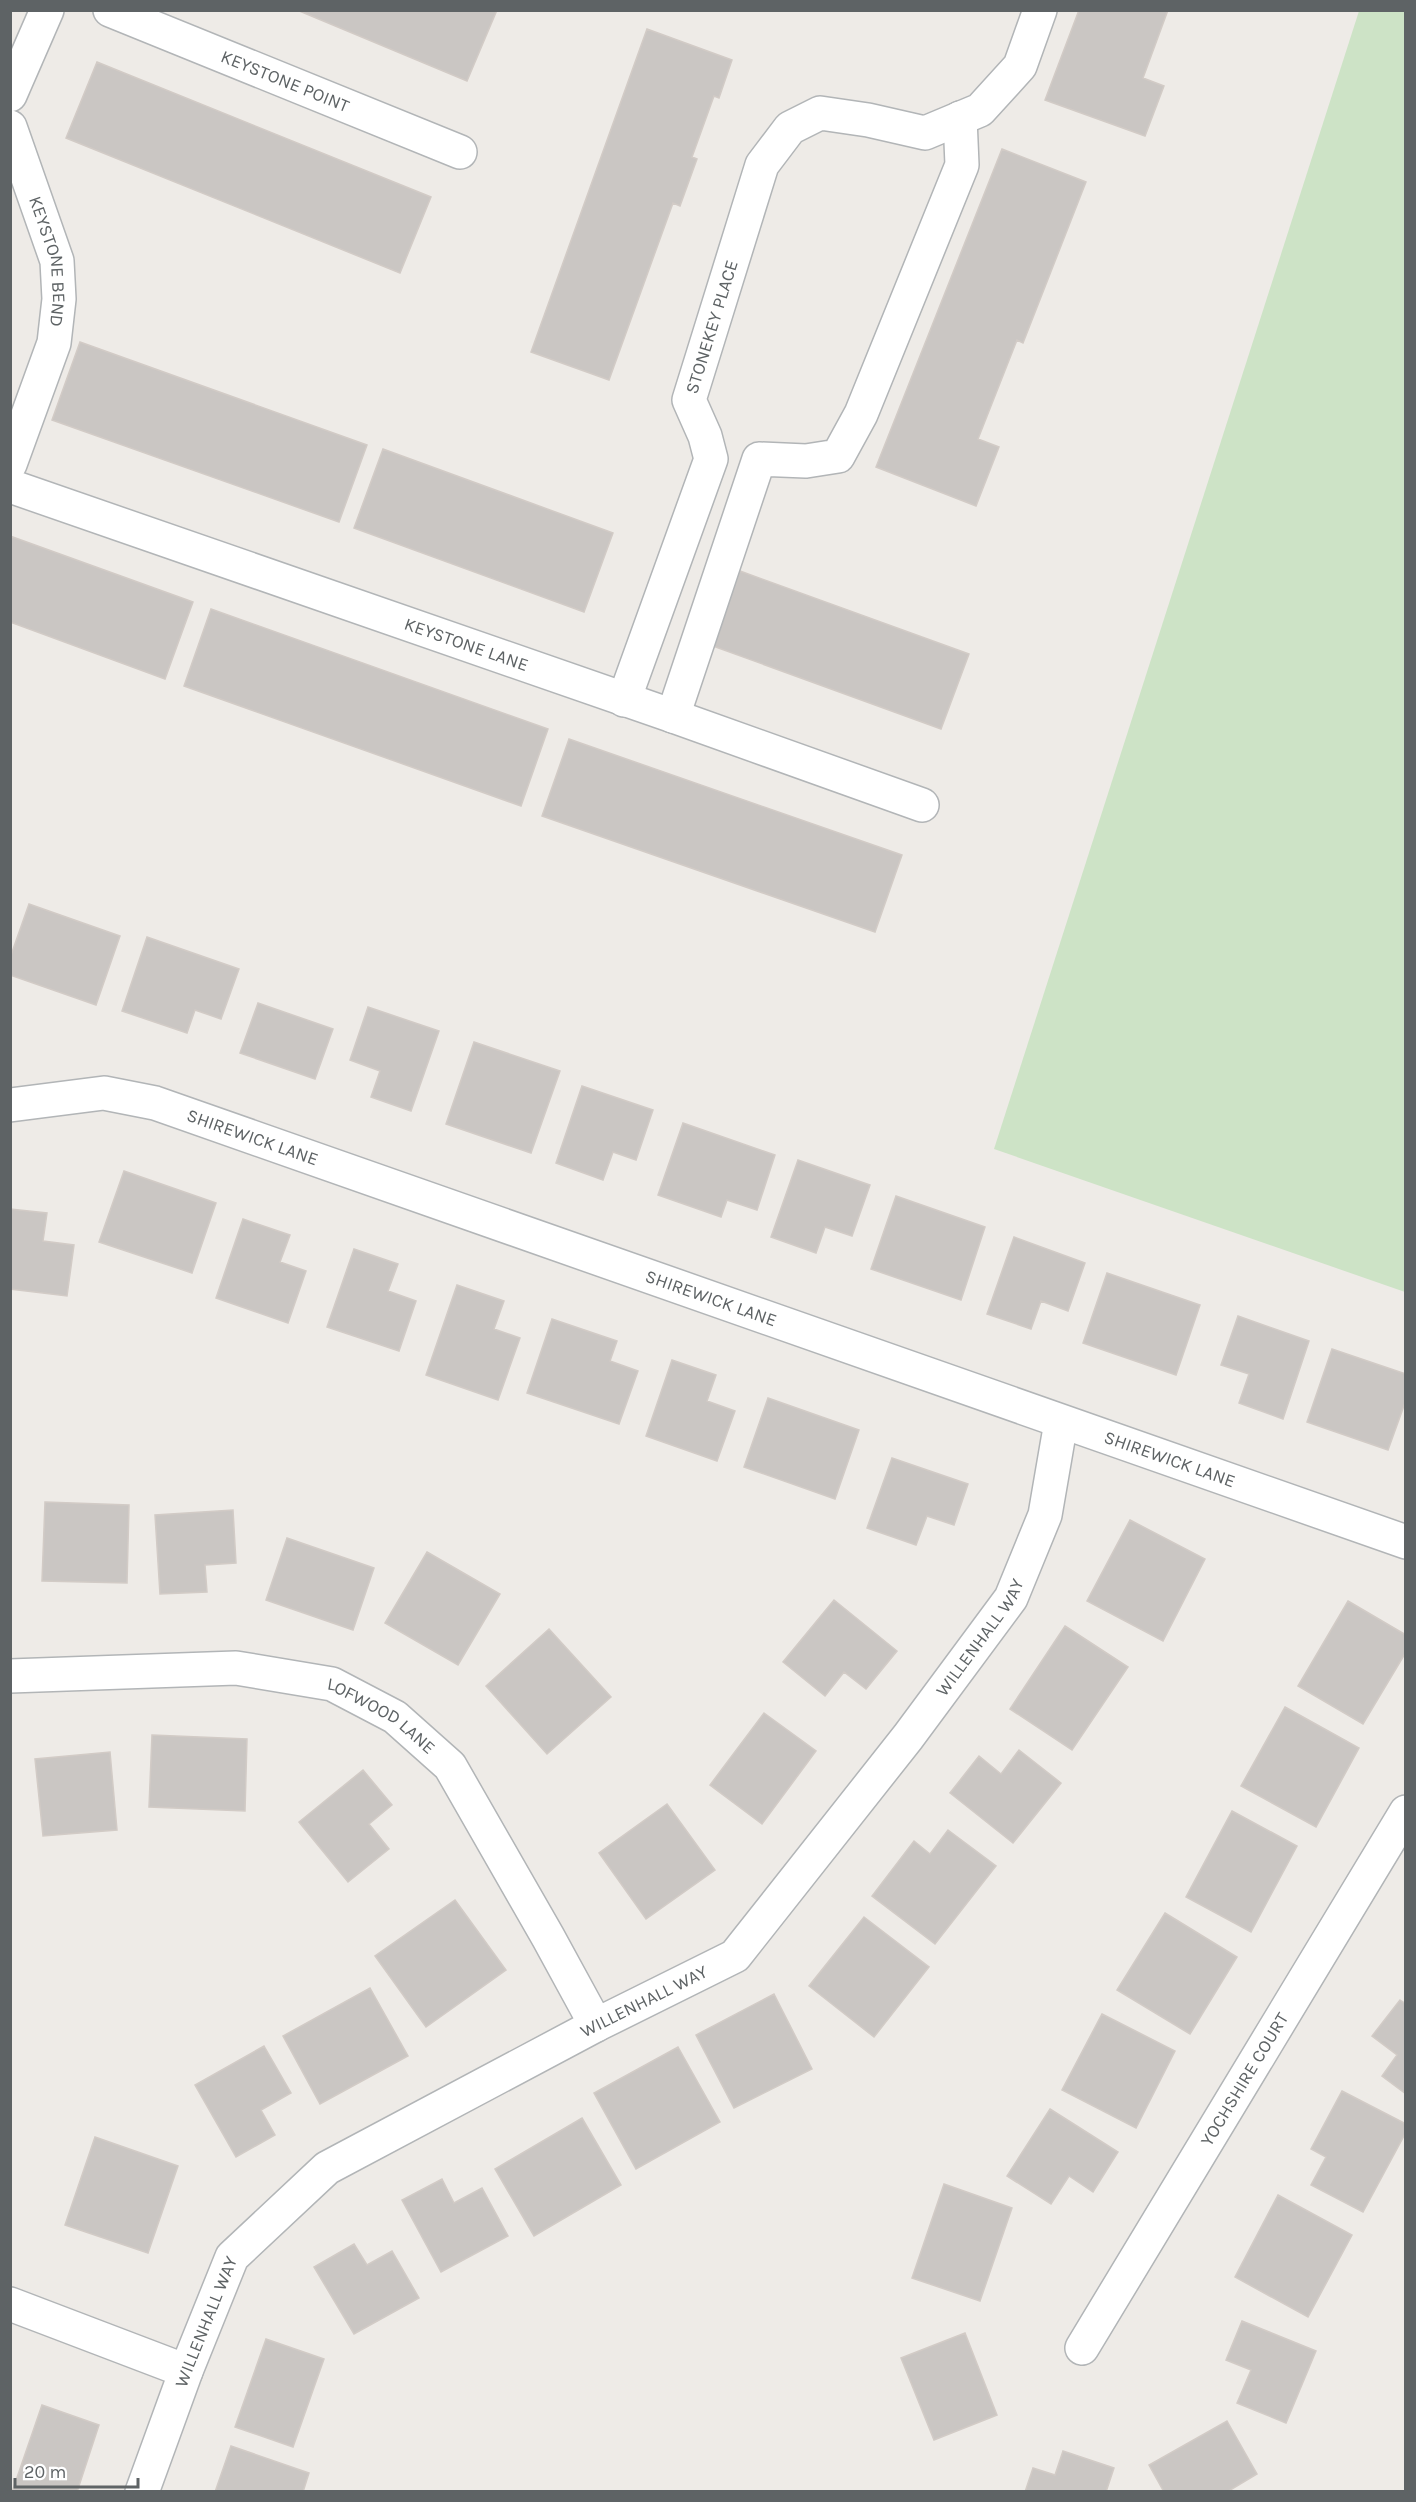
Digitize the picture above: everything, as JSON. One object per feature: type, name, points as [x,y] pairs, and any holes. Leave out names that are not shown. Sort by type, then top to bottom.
[{"type":"street","points":[[10,95],[47,10]]},
{"type":"street","name":"KEYSTONE POINT","points":[[110,10],[460,152]]},
{"type":"street","name":"STONEKEY PLACE","points":[[624,700],[711,459],[705,436],[689,400],[762,165],[790,128],[820,112],[925,133],[980,110],[1020,66],[1040,10]]},
{"type":"street","points":[[673,716],[759,459],[806,461],[838,456],[861,414],[962,165],[960,118]]},
{"type":"street","name":"KEYSTONE BEND","points":[[10,127],[57,261],[59,298],[54,343],[10,464]]},
{"type":"street","name":"KEYSTONE LANE","points":[[10,486],[922,805]]},
{"type":"street","name":"SHIREWICK LANE","points":[[10,1105],[104,1093],[155,1103],[1406,1542]]},
{"type":"street","name":"WILLENHALL WAY","points":[[142,2492],[186,2371],[232,2257],[327,2168],[596,2025],[735,1956],[908,1737],[1011,1598],[1045,1515],[1061,1422]]},
{"type":"street","name":"LOFWOOD LANE","points":[[10,1676],[236,1668],[332,1684],[395,1716],[450,1766],[549,1937],[596,2025]]},
{"type":"street","name":"YOCHSHIRE COURT","points":[[1082,2348],[1406,1812]]},
{"type":"street","points":[[10,2304],[186,2371]]},
{"type":"green space","points":[[1359,11],[1406,11],[1405,1292],[994,1149]]},
{"type":"building","points":[[297,10],[497,10],[467,81]]},
{"type":"building","points":[[1079,10],[1168,10],[1143,78],[1164,86],[1145,136],[1045,100]]},
{"type":"building","points":[[647,29],[732,60],[719,98],[714,96],[692,157],[697,159],[680,206],[673,203],[609,380],[531,352]]},
{"type":"building","points":[[97,62],[431,197],[400,273],[66,138]]},
{"type":"building","points":[[1002,149],[1086,182],[1023,343],[1017,340],[978,439],[999,447],[976,506],[876,467]]},
{"type":"building","points":[[80,342],[367,445],[339,522],[52,420]]},
{"type":"building","points":[[383,449],[613,533],[584,612],[354,528]]},
{"type":"building","points":[[10,536],[193,602],[165,679],[10,622]]},
{"type":"building","points":[[740,571],[969,654],[941,729],[713,646]]},
{"type":"building","points":[[211,609],[548,729],[521,806],[184,686]]},
{"type":"building","points":[[569,739],[902,855],[875,932],[542,816]]},
{"type":"building","points":[[29,904],[120,936],[96,1005],[10,975],[10,958]]},
{"type":"building","points":[[147,937],[239,969],[221,1019],[195,1010],[187,1033],[122,1011]]},
{"type":"building","points":[[258,1003],[333,1029],[315,1079],[240,1053]]},
{"type":"building","points":[[368,1007],[439,1031],[411,1111],[371,1097],[380,1071],[350,1060]]},
{"type":"building","points":[[474,1042],[560,1071],[531,1153],[446,1124]]},
{"type":"building","points":[[582,1086],[653,1110],[636,1160],[613,1152],[603,1180],[556,1163]]},
{"type":"building","points":[[683,1123],[775,1155],[757,1210],[727,1200],[721,1217],[658,1195]]},
{"type":"building","points":[[798,1160],[870,1185],[852,1236],[825,1227],[816,1253],[771,1237]]},
{"type":"building","points":[[124,1171],[216,1203],[192,1273],[99,1242]]},
{"type":"building","points":[[896,1196],[985,1227],[961,1300],[871,1269]]},
{"type":"building","points":[[10,1209],[47,1213],[43,1241],[74,1245],[67,1296],[10,1289]]},
{"type":"building","points":[[243,1219],[290,1235],[280,1262],[306,1271],[288,1323],[216,1298]]},
{"type":"building","points":[[1014,1237],[1085,1263],[1068,1311],[1041,1301],[1031,1329],[987,1314]]},
{"type":"building","points":[[354,1249],[398,1264],[388,1291],[416,1301],[399,1351],[327,1327]]},
{"type":"building","points":[[1107,1273],[1200,1305],[1176,1375],[1083,1343]]},
{"type":"building","points":[[457,1285],[504,1301],[494,1329],[520,1338],[498,1400],[426,1375]]},
{"type":"building","points":[[1238,1316],[1309,1341],[1283,1419],[1239,1403],[1249,1374],[1221,1365]]},
{"type":"building","points":[[552,1319],[617,1341],[610,1361],[638,1371],[619,1424],[527,1393]]},
{"type":"building","points":[[1332,1349],[1406,1374],[1406,1400],[1388,1450],[1307,1422]]},
{"type":"building","points":[[672,1360],[716,1375],[707,1401],[735,1411],[717,1461],[646,1436]]},
{"type":"building","points":[[768,1398],[859,1430],[835,1499],[744,1467]]},
{"type":"building","points":[[892,1458],[968,1484],[954,1525],[927,1516],[916,1545],[867,1528]]},
{"type":"building","points":[[45,1502],[129,1505],[127,1583],[42,1581]]},
{"type":"building","points":[[233,1510],[236,1563],[205,1565],[207,1592],[160,1594],[155,1515]]},
{"type":"building","points":[[1130,1520],[1205,1559],[1163,1641],[1087,1601]]},
{"type":"building","points":[[287,1538],[374,1568],[353,1630],[266,1600]]},
{"type":"building","points":[[427,1552],[500,1594],[458,1665],[385,1623]]},
{"type":"building","points":[[834,1600],[897,1651],[866,1689],[844,1672],[825,1696],[783,1662]]},
{"type":"building","points":[[1348,1601],[1406,1635],[1406,1652],[1363,1724],[1298,1686]]},
{"type":"building","points":[[1065,1626],[1128,1667],[1072,1750],[1010,1709]]},
{"type":"building","points":[[549,1629],[611,1697],[547,1754],[486,1686]]},
{"type":"building","points":[[1285,1707],[1359,1748],[1316,1827],[1241,1786]]},
{"type":"building","points":[[764,1713],[816,1751],[762,1824],[710,1785]]},
{"type":"building","points":[[152,1735],[247,1739],[245,1811],[149,1807]]},
{"type":"building","points":[[1019,1750],[1061,1783],[1013,1843],[950,1793],[979,1756],[1001,1774]]},
{"type":"building","points":[[110,1752],[117,1830],[43,1836],[35,1759]]},
{"type":"building","points":[[363,1770],[392,1805],[369,1824],[389,1849],[348,1882],[299,1822]]},
{"type":"building","points":[[667,1804],[715,1870],[646,1919],[599,1853]]},
{"type":"building","points":[[1232,1811],[1297,1846],[1251,1932],[1186,1897]]},
{"type":"building","points":[[948,1830],[996,1866],[935,1944],[872,1896],[914,1841],[930,1854]]},
{"type":"building","points":[[455,1900],[506,1970],[426,2027],[375,1956]]},
{"type":"building","points":[[1165,1913],[1237,1957],[1190,2034],[1117,1990]]},
{"type":"building","points":[[864,1917],[929,1967],[874,2037],[809,1986]]},
{"type":"building","points":[[370,1988],[408,2056],[320,2104],[283,2036]]},
{"type":"building","points":[[774,1994],[812,2069],[734,2108],[696,2035]]},
{"type":"building","points":[[1400,2000],[1406,2004],[1406,2094],[1382,2076],[1397,2055],[1372,2036]]},
{"type":"building","points":[[1102,2014],[1175,2051],[1136,2128],[1062,2090]]},
{"type":"building","points":[[264,2046],[291,2093],[261,2110],[275,2135],[236,2157],[195,2085]]},
{"type":"building","points":[[678,2047],[720,2122],[636,2169],[594,2093]]},
{"type":"building","points":[[1342,2091],[1406,2124],[1406,2132],[1363,2212],[1311,2185],[1326,2157],[1311,2149]]},
{"type":"building","points":[[1050,2109],[1118,2152],[1093,2192],[1069,2176],[1051,2204],[1007,2176]]},
{"type":"building","points":[[582,2118],[621,2185],[534,2236],[495,2169]]},
{"type":"building","points":[[95,2137],[178,2166],[148,2253],[65,2225]]},
{"type":"building","points":[[442,2179],[454,2203],[482,2188],[508,2236],[441,2272],[402,2200]]},
{"type":"building","points":[[944,2184],[1012,2208],[980,2301],[912,2278]]},
{"type":"building","points":[[1278,2195],[1352,2235],[1308,2317],[1235,2277]]},
{"type":"building","points":[[354,2244],[367,2265],[392,2251],[419,2298],[354,2334],[314,2267]]},
{"type":"building","points":[[1242,2321],[1316,2351],[1286,2423],[1237,2403],[1251,2370],[1226,2360]]},
{"type":"building","points":[[965,2333],[997,2415],[934,2440],[901,2358]]},
{"type":"building","points":[[266,2339],[324,2359],[293,2447],[235,2427]]},
{"type":"building","points":[[42,2405],[99,2425],[77,2492],[12,2492]]},
{"type":"building","points":[[1227,2421],[1257,2474],[1227,2492],[1164,2492],[1149,2465]]},
{"type":"building","points":[[231,2446],[309,2473],[303,2492],[215,2492]]},
{"type":"building","points":[[1063,2451],[1114,2468],[1106,2492],[1025,2492],[1033,2468],[1055,2475]]}]
